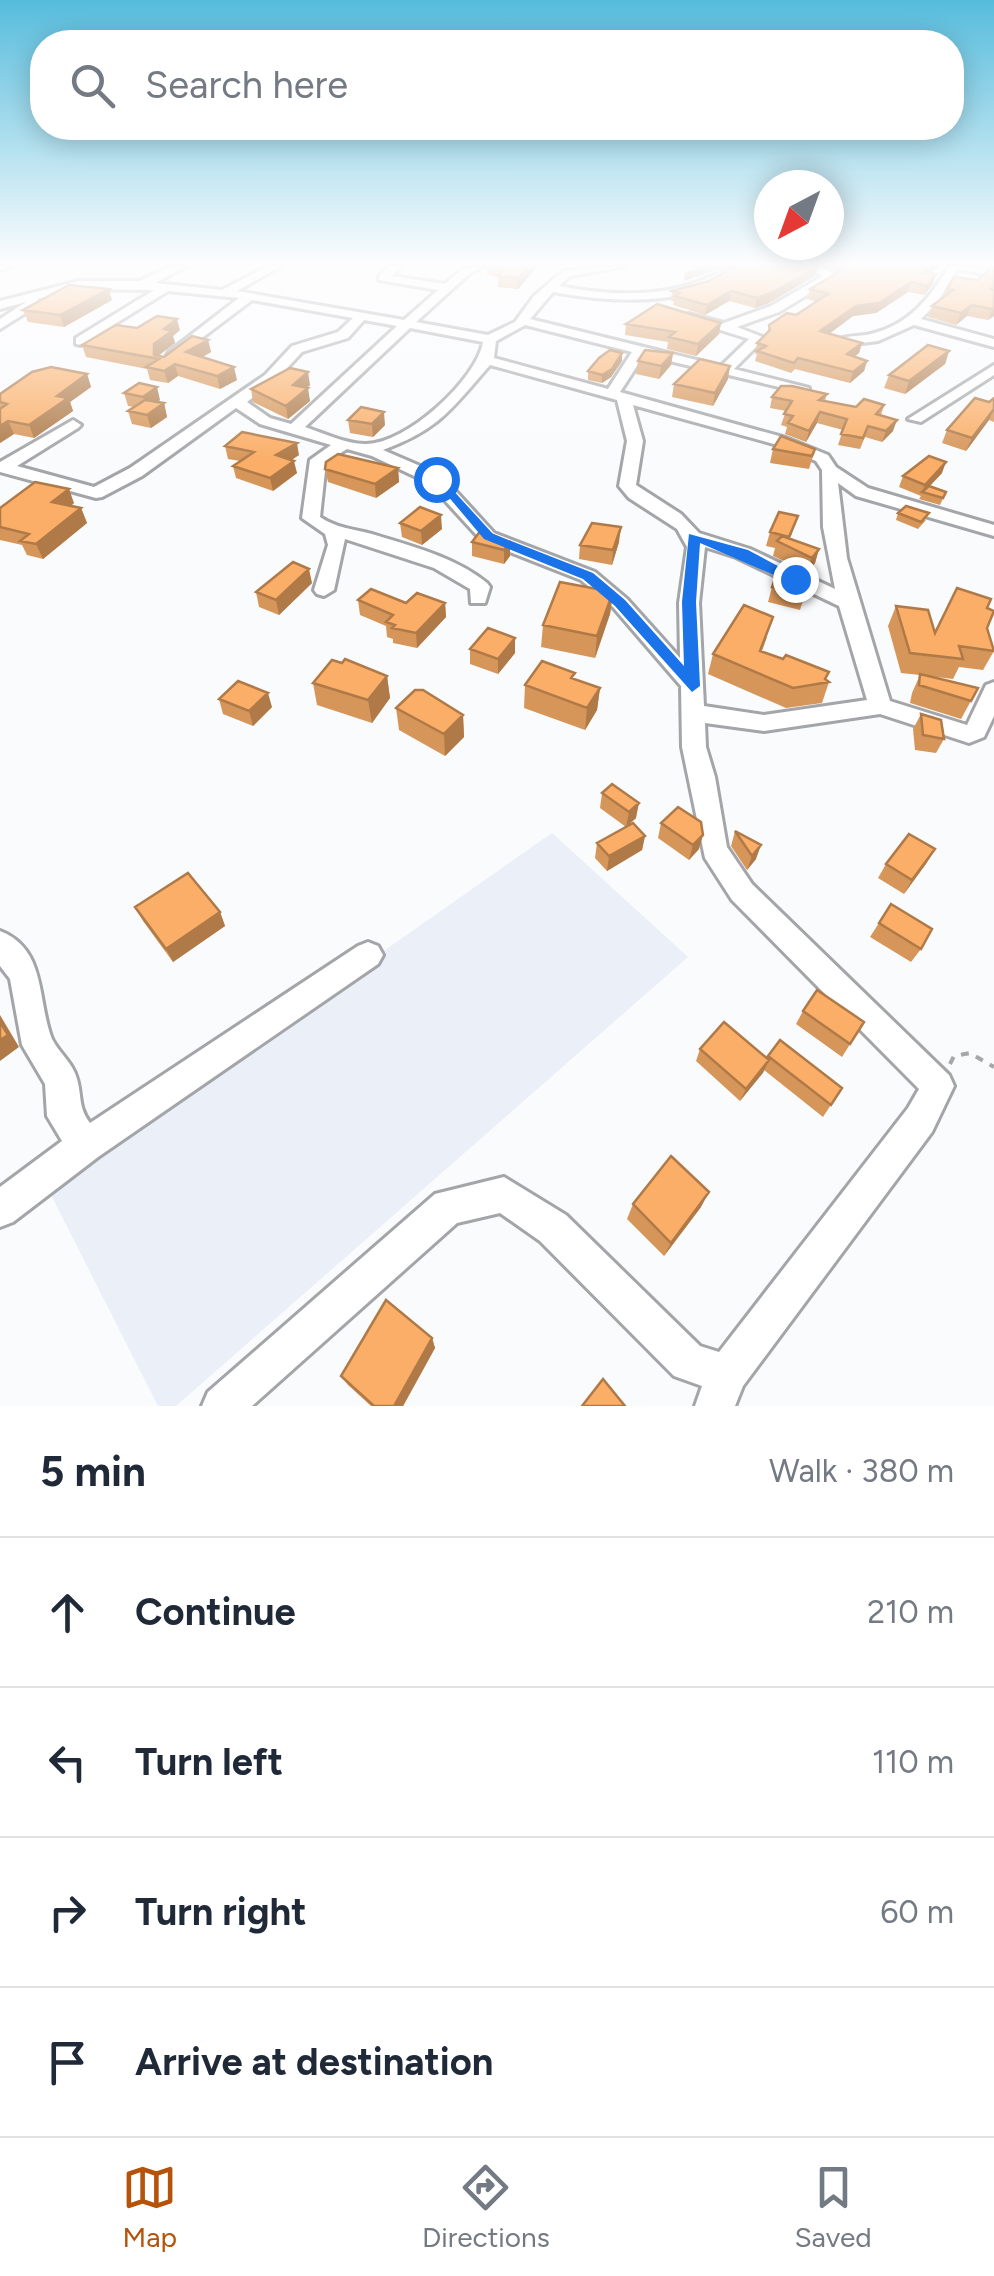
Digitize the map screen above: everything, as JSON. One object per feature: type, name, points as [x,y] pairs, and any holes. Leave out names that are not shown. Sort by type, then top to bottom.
[{"type":"street","points":[[81,342],[97,332]]},
{"type":"street","points":[[165,362],[204,332]]},
{"type":"street","points":[[2,468],[96,493],[136,472],[270,378],[297,349],[346,332]]},
{"type":"street","points":[[293,430],[400,332]]},
{"type":"street","points":[[442,332],[490,339],[504,332]]},
{"type":"street","points":[[566,332],[804,391]]},
{"type":"street","points":[[726,369],[759,340],[740,332]]},
{"type":"street","points":[[838,342],[884,339],[894,332]]},
{"type":"street","points":[[953,332],[994,343]]},
{"type":"street","points":[[367,450],[422,429],[487,360],[490,339]]},
{"type":"street","points":[[640,350],[617,396],[635,441],[627,486],[632,494],[676,516],[694,537],[743,553],[847,602]]},
{"type":"street","points":[[487,360],[800,448],[830,464],[828,494],[847,602],[880,706]]},
{"type":"street","points":[[916,418],[994,369]]},
{"type":"street","points":[[239,399],[248,411],[293,430],[367,450],[436,479],[488,536],[588,576],[620,603],[692,686]]},
{"type":"street","points":[[2,468],[74,425]]},
{"type":"street","points":[[342,445],[318,460],[309,510],[317,524],[467,576],[480,587],[478,598]]},
{"type":"street","points":[[830,470],[885,500],[994,531]]},
{"type":"street","points":[[324,590],[337,545],[334,532]]},
{"type":"street","points":[[239,1400],[448,1207],[504,1194],[553,1228],[721,1390],[920,1120],[938,1086],[853,1006],[726,873],[714,850],[703,776],[694,747],[689,602],[694,537]]},
{"type":"street","points":[[693,713],[764,723],[880,706],[969,734],[976,730],[994,690]]},
{"type":"street","points":[[0,944],[24,973],[38,1045],[61,1079],[64,1116],[86,1146]]},
{"type":"street","points":[[0,1209],[368,954]]},
{"type":"path","points":[[938,1086],[954,1056],[970,1053],[994,1067]]},
{"type":"shaded area","points":[[552,833],[688,957],[176,1406],[158,1406],[47,1187]]},
{"type":"building","points":[[105,332],[171,332],[154,344],[154,355],[164,357],[192,336],[208,340],[186,352],[234,367],[217,376],[175,364],[164,371],[146,367],[159,359],[82,345]]},
{"type":"building","points":[[675,332],[712,332],[698,344],[669,337]]},
{"type":"building","points":[[768,332],[822,332],[862,343],[847,354],[867,361],[853,372],[798,358],[794,363],[757,351],[766,346],[757,343]]},
{"type":"building","points":[[928,345],[949,351],[909,381],[889,375]]},
{"type":"building","points":[[610,350],[622,353],[612,369],[602,375],[588,371],[599,358]]},
{"type":"building","points":[[645,350],[673,353],[661,366],[638,361]]},
{"type":"building","points":[[700,359],[730,366],[715,393],[674,384]]},
{"type":"building","points":[[51,367],[87,374],[57,396],[68,398],[29,425],[8,421],[0,426],[0,409],[7,404],[0,402],[0,394],[32,372]]},
{"type":"building","points":[[290,368],[308,372],[293,385],[308,388],[286,406],[251,389]]},
{"type":"building","points":[[139,383],[157,387],[143,397],[124,393]]},
{"type":"building","points":[[781,386],[827,394],[819,400],[856,407],[864,399],[884,405],[876,414],[897,420],[886,431],[868,426],[863,438],[841,434],[847,419],[820,412],[809,431],[788,423],[793,416],[784,414],[792,401],[772,397]]},
{"type":"building","points":[[975,398],[989,402],[994,398],[994,409],[972,438],[947,430]]},
{"type":"building","points":[[145,400],[164,403],[147,415],[128,411]]},
{"type":"building","points":[[361,407],[384,412],[372,424],[348,420]]},
{"type":"building","points":[[242,432],[297,443],[276,455],[294,461],[270,478],[233,466],[254,452],[225,446]]},
{"type":"building","points":[[781,436],[815,449],[812,456],[773,449]]},
{"type":"building","points":[[338,454],[398,468],[375,484],[325,469],[326,462]]},
{"type":"building","points":[[929,456],[946,462],[925,485],[903,476]]},
{"type":"building","points":[[35,482],[69,489],[52,502],[81,508],[36,544],[20,541],[29,534],[0,527],[0,508]]},
{"type":"building","points":[[929,486],[946,492],[943,498],[922,492]]},
{"type":"building","points":[[906,506],[929,513],[921,522],[898,513]]},
{"type":"building","points":[[420,507],[441,515],[421,531],[400,523]]},
{"type":"building","points":[[779,512],[798,516],[789,537],[770,532]]},
{"type":"building","points":[[592,523],[621,527],[613,550],[580,545]]},
{"type":"building","points":[[481,530],[510,542],[504,550],[472,542]]},
{"type":"building","points":[[782,536],[819,549],[812,558],[777,541]]},
{"type":"building","points":[[293,562],[309,569],[276,600],[256,592]]},
{"type":"building","points":[[780,566],[810,579],[805,595],[772,587]]},
{"type":"building","points":[[560,582],[613,592],[597,636],[543,625]]},
{"type":"building","points":[[957,588],[991,599],[987,608],[994,611],[987,628],[994,651],[959,646],[963,659],[910,653],[896,606],[928,610],[935,633]]},
{"type":"building","points":[[371,589],[406,603],[417,593],[445,603],[416,633],[392,628],[395,625],[386,622],[393,615],[358,600]]},
{"type":"building","points":[[744,605],[773,617],[760,651],[783,659],[786,655],[829,672],[825,679],[829,682],[793,688],[713,654]]},
{"type":"building","points":[[488,628],[515,638],[498,659],[470,649]]},
{"type":"building","points":[[345,659],[387,676],[368,700],[313,683],[332,660],[342,663]]},
{"type":"building","points":[[542,661],[575,673],[571,678],[600,688],[587,708],[525,685]]},
{"type":"building","points":[[920,674],[978,688],[971,701],[919,685]]},
{"type":"building","points":[[238,681],[268,693],[249,711],[219,699]]},
{"type":"building","points":[[415,690],[423,690],[463,715],[444,734],[396,708]]},
{"type":"building","points":[[921,714],[941,720],[944,739],[923,735]]},
{"type":"building","points":[[612,784],[639,803],[629,812],[602,793]]},
{"type":"building","points":[[678,807],[701,822],[703,835],[693,845],[661,823]]},
{"type":"building","points":[[633,823],[645,836],[609,856],[597,843]]},
{"type":"building","points":[[735,831],[761,845],[752,856]]},
{"type":"building","points":[[909,834],[935,849],[912,880],[886,864]]},
{"type":"building","points":[[188,873],[220,912],[166,949],[135,907]]},
{"type":"building","points":[[891,904],[932,929],[921,949],[879,923]]},
{"type":"building","points":[[817,990],[864,1022],[850,1044],[803,1011]]},
{"type":"building","points":[[0,1022],[8,1035],[0,1040]]},
{"type":"building","points":[[724,1022],[769,1060],[746,1089],[700,1049]]},
{"type":"building","points":[[780,1040],[842,1088],[831,1105],[768,1056]]},
{"type":"building","points":[[671,1156],[709,1192],[671,1243],[633,1204]]},
{"type":"building","points":[[386,1300],[432,1338],[394,1406],[374,1406],[341,1376]]},
{"type":"building","points":[[603,1379],[625,1406],[582,1406]]},
{"type":"route","points":[[436,479],[488,536],[554,559],[588,576],[620,603],[651,644],[692,686],[689,602],[694,537],[743,553],[795,579]]}]
